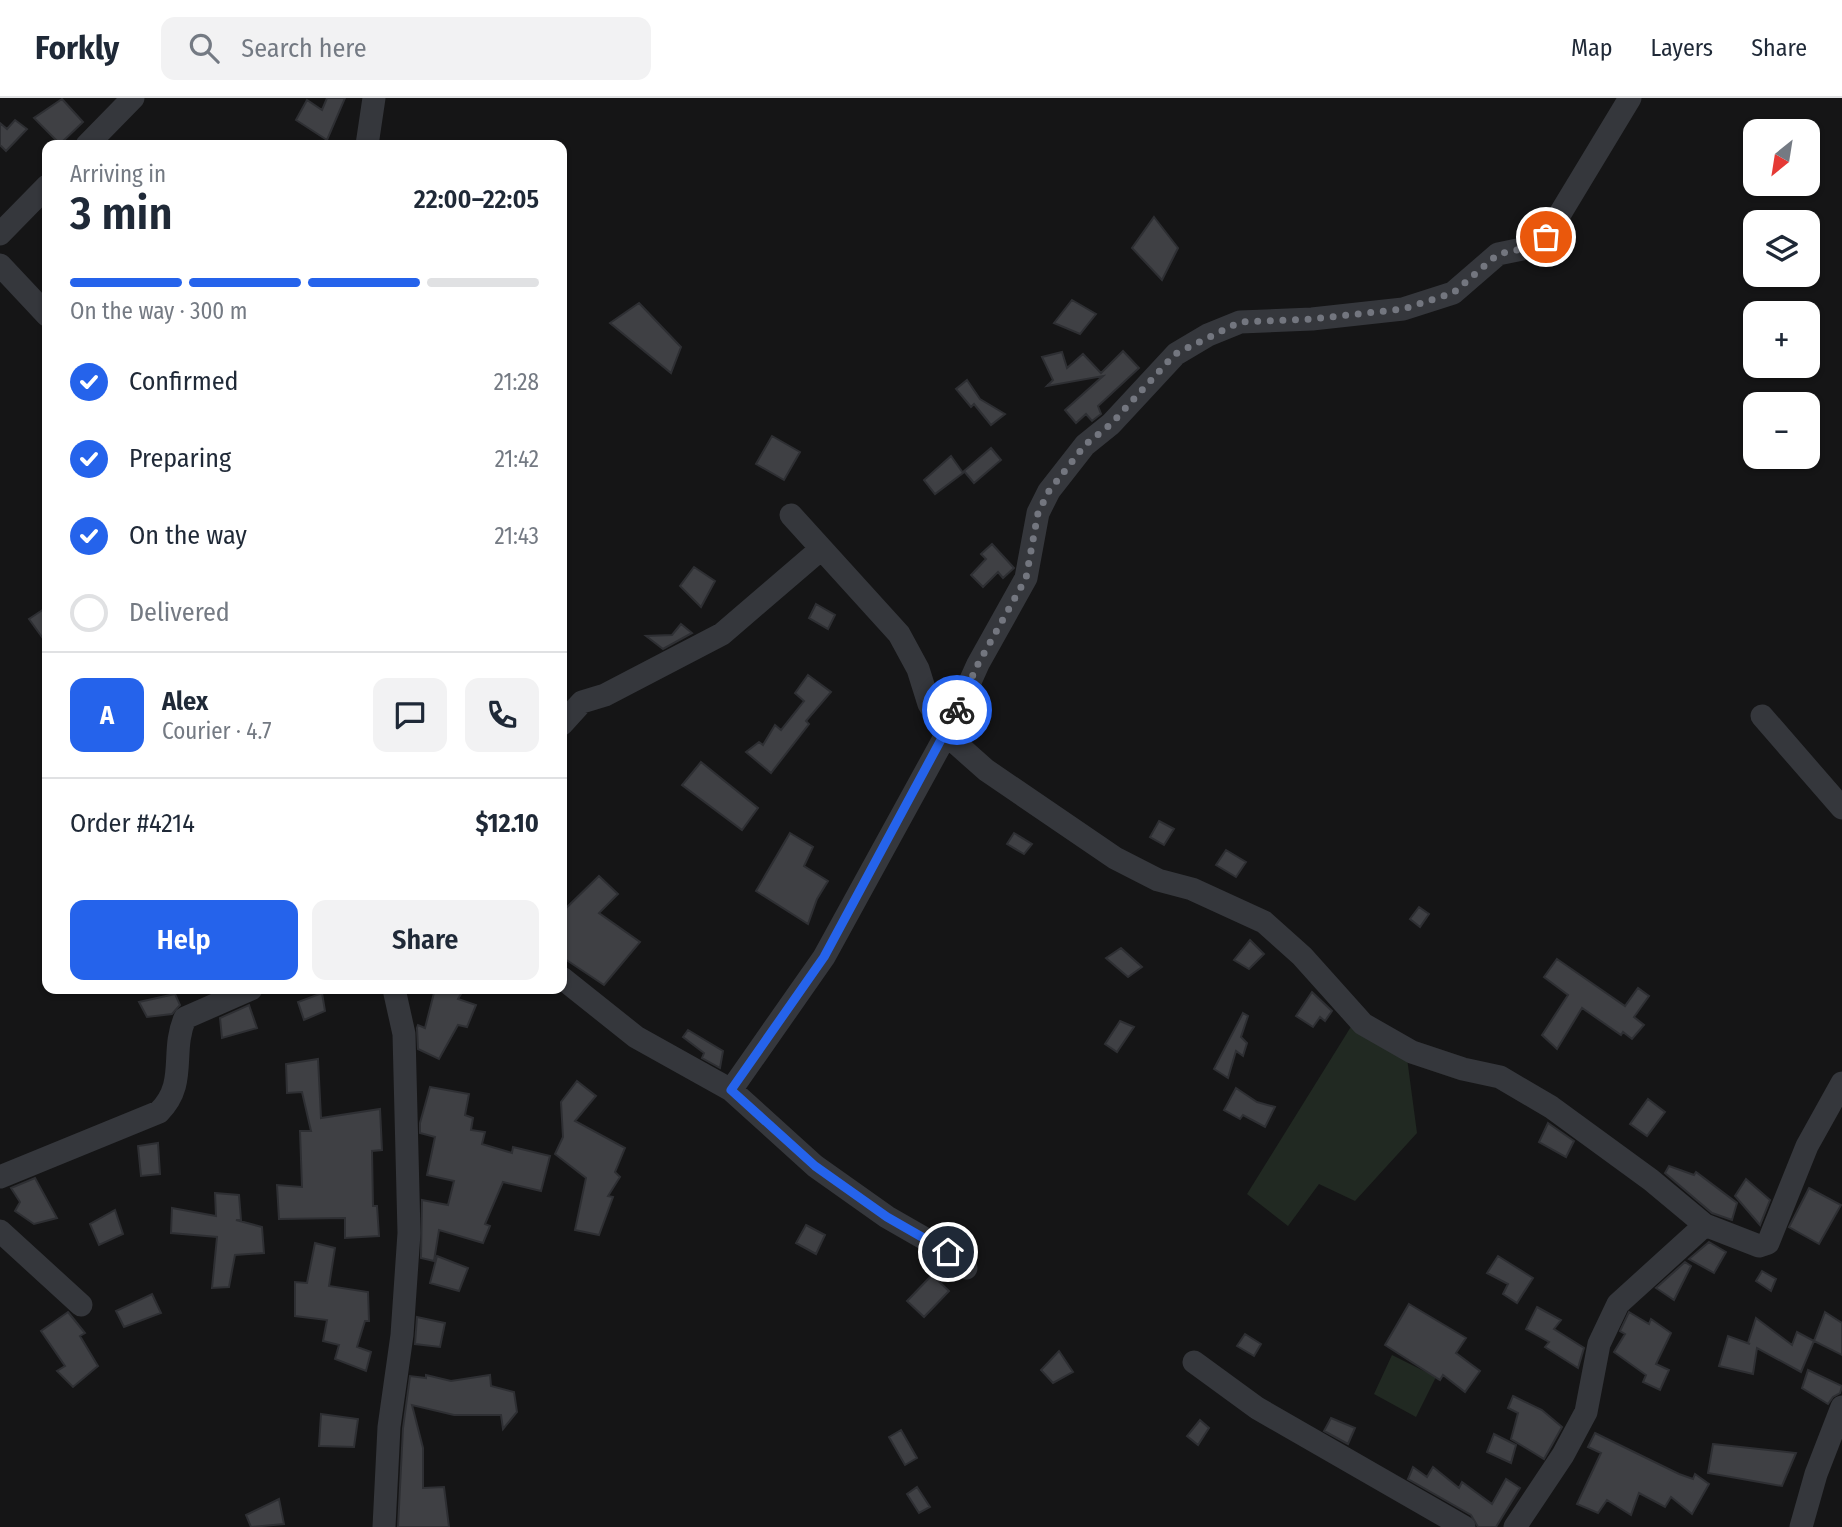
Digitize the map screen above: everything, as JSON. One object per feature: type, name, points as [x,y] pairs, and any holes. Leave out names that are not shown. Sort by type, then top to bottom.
[{"type":"street","points":[[92,140],[134,98]]},
{"type":"street","points":[[368,140],[374,98]]},
{"type":"street","points":[[731,1090],[824,957],[947,733],[978,664],[1026,578],[1038,513],[1049,491],[1085,445],[1111,424],[1175,354],[1240,322],[1312,319],[1403,309],[1453,293],[1498,254],[1527,248],[1546,237],[1630,98]]},
{"type":"street","points":[[0,234],[42,191]]},
{"type":"street","points":[[0,265],[42,309]]},
{"type":"street","points":[[791,515],[899,634],[918,669],[929,704],[947,733],[986,770],[1115,858],[1158,880],[1239,908],[1264,922],[1302,956],[1363,1024],[1412,1052],[1463,1069],[1500,1077],[1519,1088],[1551,1107],[1705,1225],[1730,1237],[1759,1246],[1768,1243],[1807,1146],[1842,1083]]},
{"type":"street","points":[[567,718],[582,702],[605,695],[722,634],[821,549]]},
{"type":"street","points":[[1762,716],[1842,808]]},
{"type":"street","points":[[567,982],[636,1037],[731,1090],[815,1166],[887,1217],[948,1252],[966,1268]]},
{"type":"street","points":[[0,1177],[159,1112],[171,1101],[177,1085],[177,1035],[185,1018],[240,994]]},
{"type":"street","points":[[383,1527],[389,1427],[402,1335],[409,1233],[404,1034],[395,994]]},
{"type":"street","points":[[1514,1527],[1563,1455],[1586,1412],[1599,1344],[1618,1304],[1705,1225]]},
{"type":"street","points":[[0,1231],[81,1305]]},
{"type":"street","points":[[1194,1362],[1257,1409],[1464,1527]]},
{"type":"street","points":[[1801,1527],[1816,1474],[1842,1407]]},
{"type":"shaded area","points":[[1352,1025],[1407,1058],[1417,1133],[1355,1201],[1319,1184],[1288,1226],[1247,1194]]},
{"type":"shaded area","points":[[1392,1355],[1436,1377],[1416,1417],[1374,1394]]},
{"type":"building","points":[[327,98],[345,98],[327,140],[296,120],[307,100],[322,110]]},
{"type":"building","points":[[62,99],[83,122],[64,140],[56,140],[34,118]]},
{"type":"building","points":[[15,120],[27,129],[6,151],[0,145],[0,123],[7,129]]},
{"type":"building","points":[[1154,217],[1178,248],[1162,280],[1132,248]]},
{"type":"building","points":[[1072,300],[1096,314],[1080,334],[1054,323]]},
{"type":"building","points":[[639,303],[681,347],[671,373],[610,323]]},
{"type":"building","points":[[1123,351],[1139,368],[1098,406],[1101,414],[1092,421],[1086,414],[1076,423],[1065,410],[1103,376],[1047,386],[1053,380],[1042,357],[1062,352],[1067,368],[1083,354],[1101,373]]},
{"type":"building","points":[[967,380],[980,399],[1005,414],[991,425],[974,404],[971,407],[956,389]]},
{"type":"building","points":[[772,436],[800,452],[784,480],[756,464]]},
{"type":"building","points":[[991,448],[1001,460],[974,483],[964,471]]},
{"type":"building","points":[[951,456],[963,473],[935,494],[924,480]]},
{"type":"building","points":[[992,544],[1014,568],[1003,578],[998,572],[983,587],[971,575],[986,559],[981,554]]},
{"type":"building","points":[[694,567],[715,581],[701,607],[680,586]]},
{"type":"building","points":[[816,604],[835,615],[828,629],[809,618]]},
{"type":"building","points":[[42,610],[42,637],[29,619]]},
{"type":"building","points":[[681,624],[692,633],[663,649],[646,636],[672,635]]},
{"type":"building","points":[[808,675],[831,692],[806,721],[809,724],[771,773],[746,752],[759,742],[763,745],[775,725],[781,730],[804,701],[795,693]]},
{"type":"building","points":[[701,762],[758,808],[742,830],[682,785]]},
{"type":"building","points":[[1159,821],[1174,829],[1164,845],[1150,837]]},
{"type":"building","points":[[790,833],[813,847],[804,866],[828,881],[817,899],[808,924],[756,891]]},
{"type":"building","points":[[1014,833],[1032,844],[1024,854],[1007,844]]},
{"type":"building","points":[[1226,850],[1246,862],[1236,877],[1216,865]]},
{"type":"building","points":[[599,876],[618,894],[599,913],[640,942],[604,985],[567,960],[567,907]]},
{"type":"building","points":[[1419,907],[1429,914],[1420,927],[1410,919]]},
{"type":"building","points":[[1250,940],[1264,954],[1249,969],[1234,960]]},
{"type":"building","points":[[1121,948],[1142,967],[1128,977],[1106,958]]},
{"type":"building","points":[[1557,959],[1625,1006],[1638,988],[1649,996],[1634,1017],[1644,1025],[1632,1039],[1623,1032],[1621,1035],[1582,1008],[1557,1049],[1542,1035],[1568,995],[1544,977]]},
{"type":"building","points":[[1312,992],[1332,1011],[1325,1021],[1320,1017],[1313,1027],[1296,1016]]},
{"type":"building","points":[[175,994],[180,1005],[172,1014],[147,1017],[139,1002]]},
{"type":"building","points":[[322,994],[325,1011],[304,1020],[298,1002]]},
{"type":"building","points":[[434,994],[461,994],[458,999],[476,1005],[467,1027],[458,1025],[439,1059],[418,1049],[418,1025],[425,1028]]},
{"type":"building","points":[[249,1005],[257,1028],[222,1038],[220,1018]]},
{"type":"building","points":[[1243,1013],[1248,1016],[1241,1037],[1247,1043],[1243,1056],[1236,1051],[1228,1078],[1214,1069]]},
{"type":"building","points":[[1120,1021],[1134,1027],[1117,1052],[1105,1044]]},
{"type":"building","points":[[688,1030],[723,1051],[720,1068],[702,1058],[704,1053],[683,1037]]},
{"type":"building","points":[[318,1059],[321,1118],[380,1109],[382,1150],[372,1151],[373,1206],[377,1206],[379,1236],[345,1238],[345,1218],[279,1219],[277,1185],[302,1187],[300,1131],[311,1131],[302,1092],[287,1093],[286,1064]]},
{"type":"building","points":[[577,1081],[596,1096],[575,1121],[625,1148],[615,1172],[620,1177],[608,1196],[613,1197],[599,1235],[575,1230],[586,1178],[555,1154],[563,1137],[561,1102]]},
{"type":"building","points":[[430,1087],[469,1094],[465,1115],[473,1118],[471,1130],[485,1132],[482,1144],[512,1153],[513,1147],[550,1156],[541,1191],[503,1182],[485,1224],[490,1226],[483,1243],[439,1230],[434,1261],[421,1258],[422,1200],[448,1205],[454,1181],[427,1175],[435,1137],[420,1133],[420,1123]]},
{"type":"building","points":[[1236,1088],[1257,1102],[1275,1107],[1265,1127],[1243,1115],[1240,1119],[1224,1110]]},
{"type":"building","points":[[1648,1099],[1665,1112],[1647,1136],[1630,1124]]},
{"type":"building","points":[[1548,1123],[1574,1141],[1566,1157],[1539,1142]]},
{"type":"building","points":[[158,1143],[160,1174],[141,1176],[138,1146]]},
{"type":"building","points":[[1669,1166],[1694,1175],[1696,1172],[1737,1203],[1732,1220],[1712,1213],[1665,1173]]},
{"type":"building","points":[[35,1178],[57,1218],[34,1224],[15,1211],[20,1202],[11,1188]]},
{"type":"building","points":[[1746,1179],[1770,1200],[1760,1225],[1735,1196]]},
{"type":"building","points":[[1809,1188],[1841,1205],[1819,1244],[1789,1227]]},
{"type":"building","points":[[215,1193],[239,1195],[241,1220],[236,1220],[262,1227],[264,1253],[235,1255],[229,1287],[212,1288],[217,1237],[171,1233],[172,1208],[216,1216]]},
{"type":"building","points":[[115,1210],[123,1234],[99,1245],[90,1224]]},
{"type":"building","points":[[806,1225],[825,1235],[816,1254],[796,1243]]},
{"type":"building","points":[[1709,1242],[1726,1252],[1714,1273],[1689,1259]]},
{"type":"building","points":[[315,1243],[335,1248],[329,1286],[368,1292],[369,1321],[365,1321],[357,1347],[371,1352],[366,1371],[335,1359],[339,1345],[323,1341],[327,1320],[295,1316],[295,1282],[307,1283]]},
{"type":"building","points":[[437,1256],[468,1268],[459,1291],[430,1283]]},
{"type":"building","points":[[1498,1256],[1533,1278],[1517,1303],[1503,1294],[1508,1284],[1487,1273]]},
{"type":"building","points":[[1685,1262],[1691,1266],[1674,1300],[1656,1288]]},
{"type":"building","points":[[1762,1271],[1776,1279],[1771,1291],[1756,1281]]},
{"type":"building","points":[[932,1275],[949,1291],[924,1317],[907,1301]]},
{"type":"building","points":[[152,1294],[161,1313],[124,1327],[116,1311]]},
{"type":"building","points":[[1409,1304],[1466,1338],[1456,1353],[1480,1371],[1465,1392],[1443,1375],[1440,1380],[1385,1345]]},
{"type":"building","points":[[1537,1307],[1561,1320],[1554,1329],[1584,1348],[1578,1368],[1545,1347],[1549,1342],[1526,1329]]},
{"type":"building","points":[[68,1312],[85,1333],[80,1336],[98,1366],[73,1387],[57,1371],[65,1366],[41,1331]]},
{"type":"building","points":[[1629,1312],[1649,1324],[1651,1319],[1671,1333],[1656,1364],[1669,1370],[1660,1390],[1643,1382],[1646,1375],[1614,1352],[1625,1334],[1620,1331]]},
{"type":"building","points":[[1825,1312],[1842,1323],[1842,1355],[1814,1341]]},
{"type":"building","points":[[417,1317],[445,1323],[440,1347],[415,1344]]},
{"type":"building","points":[[1756,1318],[1792,1345],[1797,1332],[1814,1341],[1801,1372],[1757,1348],[1753,1374],[1719,1366],[1728,1336],[1750,1344],[1748,1343]]},
{"type":"building","points":[[1245,1334],[1261,1344],[1254,1356],[1237,1346]]},
{"type":"building","points":[[1059,1351],[1073,1372],[1053,1383],[1041,1370]]},
{"type":"building","points":[[1808,1370],[1842,1386],[1840,1393],[1828,1404],[1802,1388]]},
{"type":"building","points":[[426,1375],[451,1381],[490,1375],[491,1386],[514,1392],[517,1412],[503,1429],[501,1415],[454,1415],[412,1405],[423,1448],[423,1488],[444,1487],[449,1527],[398,1527],[403,1428],[410,1376],[426,1378]]},
{"type":"building","points":[[1513,1396],[1542,1410],[1562,1427],[1544,1459],[1511,1439],[1518,1413],[1508,1408]]},
{"type":"building","points":[[321,1414],[358,1419],[354,1447],[319,1446]]},
{"type":"building","points":[[1331,1418],[1355,1428],[1348,1444],[1324,1431]]},
{"type":"building","points":[[1200,1420],[1209,1428],[1198,1445],[1187,1436]]},
{"type":"building","points":[[901,1430],[917,1458],[905,1465],[889,1437]]},
{"type":"building","points":[[1595,1433],[1679,1474],[1693,1479],[1695,1474],[1709,1484],[1692,1514],[1671,1497],[1665,1507],[1639,1493],[1631,1515],[1607,1500],[1598,1513],[1577,1504],[1601,1453],[1588,1447]]},
{"type":"building","points":[[1494,1434],[1516,1445],[1511,1463],[1487,1452]]},
{"type":"building","points":[[1713,1444],[1796,1453],[1782,1486],[1708,1473]]},
{"type":"building","points":[[1413,1467],[1427,1477],[1433,1467],[1459,1488],[1462,1482],[1492,1504],[1506,1479],[1520,1488],[1496,1527],[1478,1527],[1471,1515],[1408,1479]]},
{"type":"building","points":[[917,1487],[930,1507],[919,1513],[907,1494]]},
{"type":"building","points":[[279,1499],[284,1524],[251,1527],[246,1515]]},
{"type":"way so far","points":[[957,710],[978,664],[1026,578],[1032,558],[1038,513],[1049,491],[1085,445],[1111,424],[1175,354],[1240,322],[1312,319],[1403,309],[1453,293],[1498,254],[1527,248],[1546,237]]},
{"type":"route","points":[[948,1252],[887,1217],[815,1166],[731,1090],[824,957],[957,710]]}]
